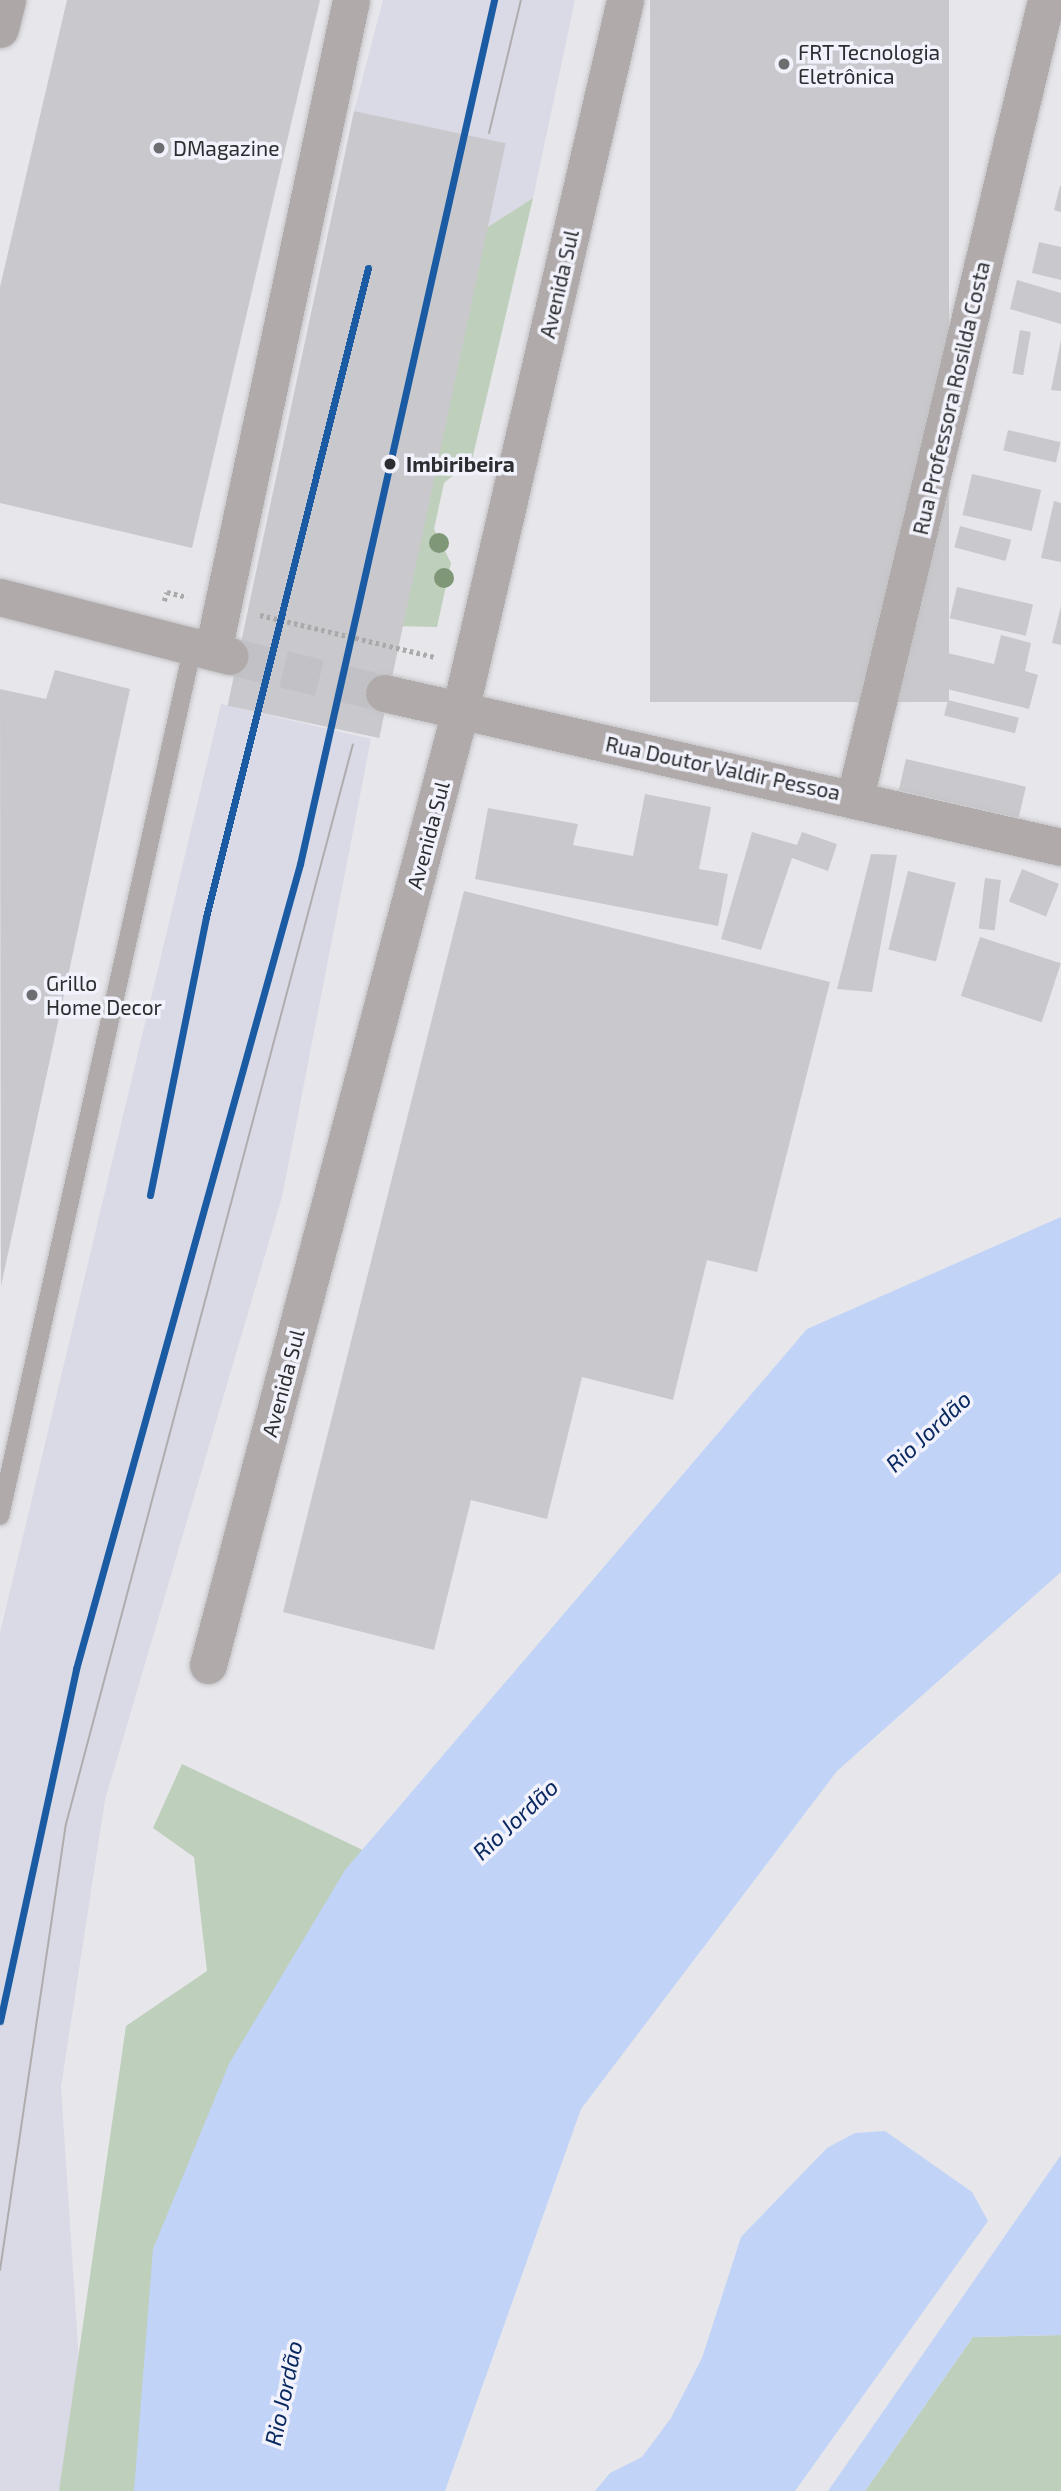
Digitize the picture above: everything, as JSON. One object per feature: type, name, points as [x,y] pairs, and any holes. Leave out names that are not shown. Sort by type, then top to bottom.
[{"type":"highway","points":[[0,29],[7,0]]},
{"type":"street","points":[[0,597],[212,651],[351,0]]},
{"type":"street","name":"Avenida Sul","points":[[208,1665],[460,711],[625,0]]},
{"type":"street","name":"Rua Professora Rosilda Costa","points":[[855,797],[1046,0]]},
{"type":"street","name":"Rua Doutor Valdir Pessoa","points":[[384,693],[855,797],[1061,847]]},
{"type":"lane","points":[[0,1516],[212,651]]},
{"type":"path","points":[[156,637],[167,593],[471,666]]},
{"type":"shaded area","points":[[383,0],[575,0],[533,198],[485,229],[504,144],[354,111]]},
{"type":"shaded area","points":[[221,704],[371,739],[282,1197],[105,1800],[61,2087],[83,2423],[63,2491],[0,2491],[0,1633]]},
{"type":"green space","points":[[533,198],[472,460],[444,483],[434,529],[451,563],[437,627],[396,626],[485,229]]},
{"type":"green space","points":[[182,1764],[409,1872],[135,2491],[59,2491],[126,2026],[207,1971],[194,1857],[153,1828]]},
{"type":"green space","points":[[1061,2335],[1061,2491],[865,2491],[973,2337]]},
{"type":"water","name":"Rio Jordão","points":[[1061,1217],[1061,1572],[837,1771],[581,2109],[445,2491],[134,2491],[153,2249],[229,2064],[345,1870],[807,1329]]},
{"type":"water","points":[[885,2131],[972,2192],[988,2221],[795,2491],[595,2491],[610,2473],[642,2457],[671,2418],[702,2358],[741,2237],[827,2148],[855,2133]]},
{"type":"water","points":[[1061,2155],[1061,2335],[973,2337],[865,2491],[828,2491]]},
{"type":"building","name":"DMagazine","points":[[67,0],[320,0],[192,548],[0,503],[0,287]]},
{"type":"building","points":[[650,0],[949,0],[949,702],[650,702]]},
{"type":"building","points":[[354,111],[506,143],[379,738],[228,706]]},
{"type":"building","points":[[1061,186],[1061,212],[1054,210]]},
{"type":"building","points":[[1039,242],[1061,247],[1061,280],[1032,273]]},
{"type":"building","points":[[1017,280],[1061,293],[1061,324],[1010,309]]},
{"type":"building","points":[[1020,330],[1031,332],[1023,375],[1012,373]]},
{"type":"building","points":[[1061,340],[1061,391],[1051,390]]},
{"type":"building","points":[[1008,430],[1061,442],[1056,463],[1003,450]]},
{"type":"building","points":[[972,474],[1041,490],[1032,531],[963,515]]},
{"type":"building","points":[[1054,501],[1061,503],[1061,562],[1041,558]]},
{"type":"building","points":[[960,526],[1011,540],[1006,561],[954,547]]},
{"type":"building","points":[[957,587],[1033,605],[1026,636],[950,618]]},
{"type":"building","points":[[1061,606],[1061,645],[1052,643]]},
{"type":"building","points":[[1001,635],[1031,643],[1025,671],[1038,675],[1029,709],[926,684],[935,650],[994,664]]},
{"type":"building","name":"Grillo Home Decor","points":[[55,670],[130,689],[1,1286],[0,689],[46,699]]},
{"type":"building","points":[[948,700],[1019,718],[1015,733],[944,716]]},
{"type":"building","points":[[906,759],[1026,787],[1019,818],[899,790]]},
{"type":"building","points":[[645,794],[711,807],[699,869],[728,874],[718,926],[475,879],[488,808],[578,824],[573,845],[633,856]]},
{"type":"building","points":[[752,832],[797,845],[802,832],[837,844],[828,871],[792,858],[761,950],[721,939]]},
{"type":"building","points":[[871,854],[897,855],[872,992],[837,989]]},
{"type":"building","points":[[1022,869],[1059,884],[1046,916],[1009,901]]},
{"type":"building","points":[[908,871],[956,883],[936,961],[888,950]]},
{"type":"building","points":[[985,878],[1001,880],[995,931],[979,929]]},
{"type":"building","points":[[464,891],[830,982],[757,1272],[707,1260],[673,1400],[582,1377],[547,1519],[471,1500],[434,1650],[283,1612]]},
{"type":"building","points":[[980,937],[1061,963],[1042,1022],[961,996]]},
{"type":"tunnel","points":[[230,656],[384,693]]},
{"type":"tram line","points":[[489,133],[521,0]]},
{"type":"tram line","points":[[0,2270],[66,1824],[353,744]]},
{"type":"metro line","name":"Sul","points":[[0,2021],[76,1669],[300,864],[494,0]]},
{"type":"metro line","name":"Sul","points":[[150,1195],[206,917],[368,268]]},
{"type":"place","name":"FRT Tecnologia Eletrônica","points":[[784,64]]},
{"type":"place","name":"DMagazine","points":[[159,148]]},
{"type":"place","name":"Imbiribeira","points":[[390,464]]},
{"type":"place","name":"Grillo Home Decor","points":[[32,995]]}]
